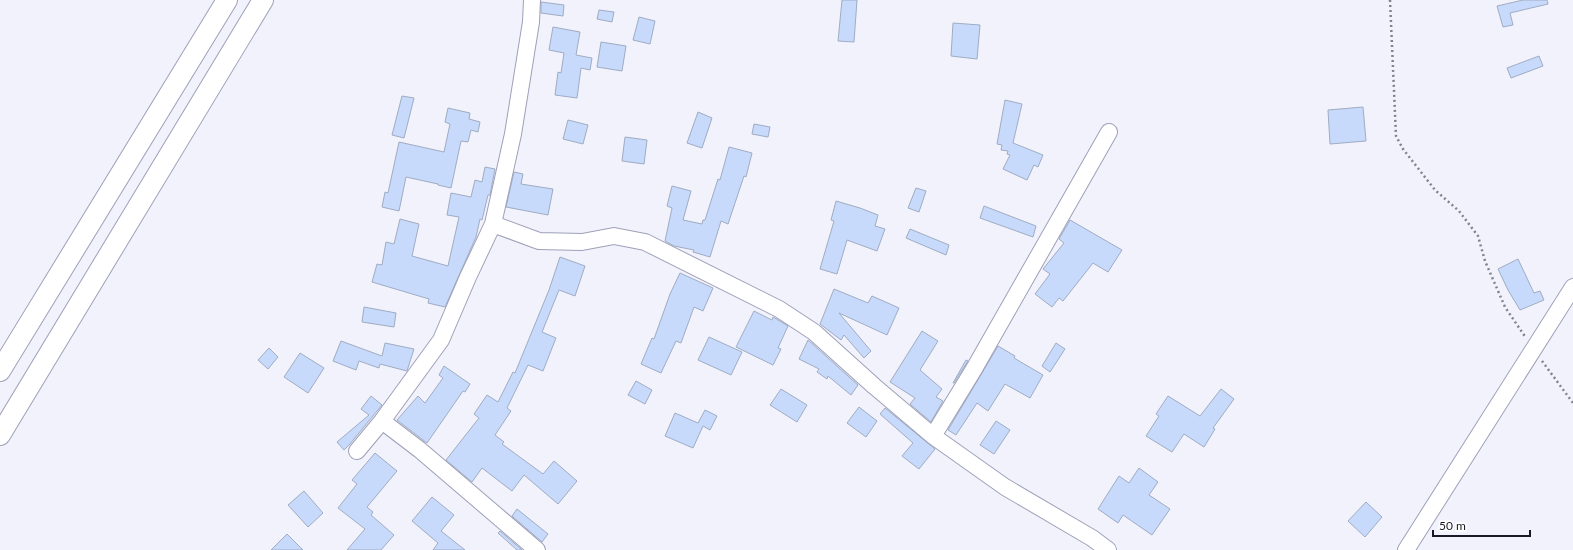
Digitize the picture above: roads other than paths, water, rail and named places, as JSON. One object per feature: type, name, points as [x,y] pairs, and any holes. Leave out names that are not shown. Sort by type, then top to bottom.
[{"type":"main road","points":[[0,371],[227,0]]},
{"type":"main road","points":[[0,435],[263,0]]},
{"type":"street","points":[[357,450],[382,421],[441,340],[493,224],[514,134],[531,22],[532,0]]},
{"type":"street","points":[[933,436],[974,369],[1109,132]]},
{"type":"street","points":[[493,224],[539,241],[582,242],[614,236],[644,242],[779,309],[814,332],[933,436],[1005,487],[1092,538],[1108,550]]},
{"type":"street","points":[[1406,550],[1573,287]]},
{"type":"street","points":[[382,421],[420,450],[537,550]]}]
